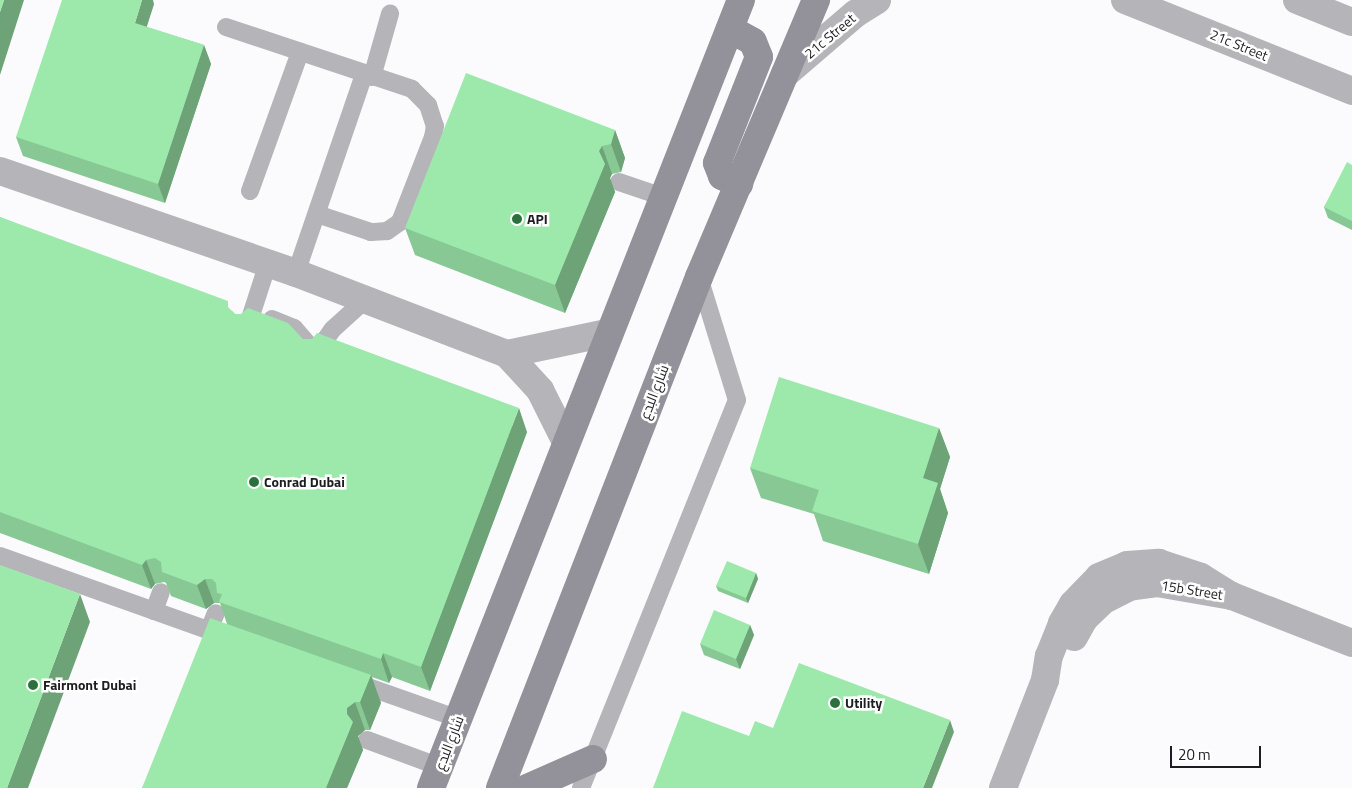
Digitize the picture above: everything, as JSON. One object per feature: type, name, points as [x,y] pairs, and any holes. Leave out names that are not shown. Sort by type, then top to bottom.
[{"type":"main road","name":"شارع البدع","points":[[436,777],[608,333],[740,0]]},
{"type":"main road","name":"شارع البدع","points":[[500,788],[698,277],[739,184],[814,2]]},
{"type":"main road","points":[[730,29],[753,42],[759,57],[717,163],[722,176],[739,184]]},
{"type":"main road","points":[[528,788],[593,759]]},
{"type":"street","name":"21c Street","points":[[785,74],[856,14],[877,0]]},
{"type":"street","name":"21c Street","points":[[1126,0],[1352,91]]},
{"type":"street","points":[[1296,0],[1352,22]]},
{"type":"street","points":[[0,170],[296,273],[507,354],[540,390],[566,442]]},
{"type":"street","points":[[507,354],[608,333]]},
{"type":"street","name":"15b Street","points":[[1002,788],[1045,680],[1049,656],[1073,604],[1099,577],[1112,570],[1142,563],[1158,563],[1201,578],[1232,596],[1352,643]]},
{"type":"lane","points":[[296,273],[390,14]]},
{"type":"lane","points":[[226,27],[368,76],[412,89],[421,96],[433,115],[433,137],[404,215],[395,228],[379,233],[317,214]]},
{"type":"lane","points":[[250,191],[300,52]]},
{"type":"lane","points":[[619,182],[663,197]]},
{"type":"lane","points":[[268,263],[248,324],[272,319],[284,323],[302,336],[316,353],[333,329],[365,300]]},
{"type":"lane","points":[[581,788],[737,400],[698,277]]},
{"type":"lane","points":[[0,556],[246,643]]},
{"type":"lane","points":[[154,611],[160,592]]},
{"type":"lane","points":[[209,630],[216,613]]},
{"type":"lane","points":[[338,676],[459,719]]},
{"type":"lane","points":[[367,740],[436,777]]},
{"type":"building","points":[[0,0],[4,0],[0,12]]},
{"type":"building","points":[[62,0],[142,0],[135,23],[204,45],[158,184],[16,137]]},
{"type":"building","name":"API","points":[[466,73],[615,130],[611,144],[602,146],[599,151],[605,164],[555,285],[405,228]]},
{"type":"building","points":[[1347,162],[1352,165],[1352,221],[1324,207]]},
{"type":"building","name":"Conrad Dubai","points":[[0,217],[228,301],[228,307],[235,314],[241,314],[248,308],[288,323],[303,339],[312,339],[317,333],[519,408],[421,667],[383,653],[381,659],[219,602],[222,594],[217,593],[216,583],[212,579],[205,579],[197,585],[162,572],[161,562],[155,558],[146,560],[142,565],[0,512]]},
{"type":"building","points":[[779,377],[939,428],[923,478],[938,483],[918,544],[812,511],[819,490],[750,468]]},
{"type":"building","points":[[727,561],[756,573],[746,598],[716,586]]},
{"type":"building","name":"Fairmont Dubai","points":[[0,565],[80,594],[7,788],[0,788]]},
{"type":"building","points":[[714,610],[750,625],[736,659],[700,644]]},
{"type":"building","points":[[210,618],[371,675],[360,702],[355,702],[347,708],[347,714],[353,722],[326,788],[142,788]]},
{"type":"building","points":[[799,663],[950,720],[923,788],[653,788],[682,711],[749,736],[755,721],[773,728]]},
{"type":"place","name":"API","points":[[517,219]]},
{"type":"place","name":"Conrad Dubai","points":[[254,482]]},
{"type":"place","name":"Fairmont Dubai","points":[[33,685]]},
{"type":"place","name":"Utility","points":[[835,703]]}]
